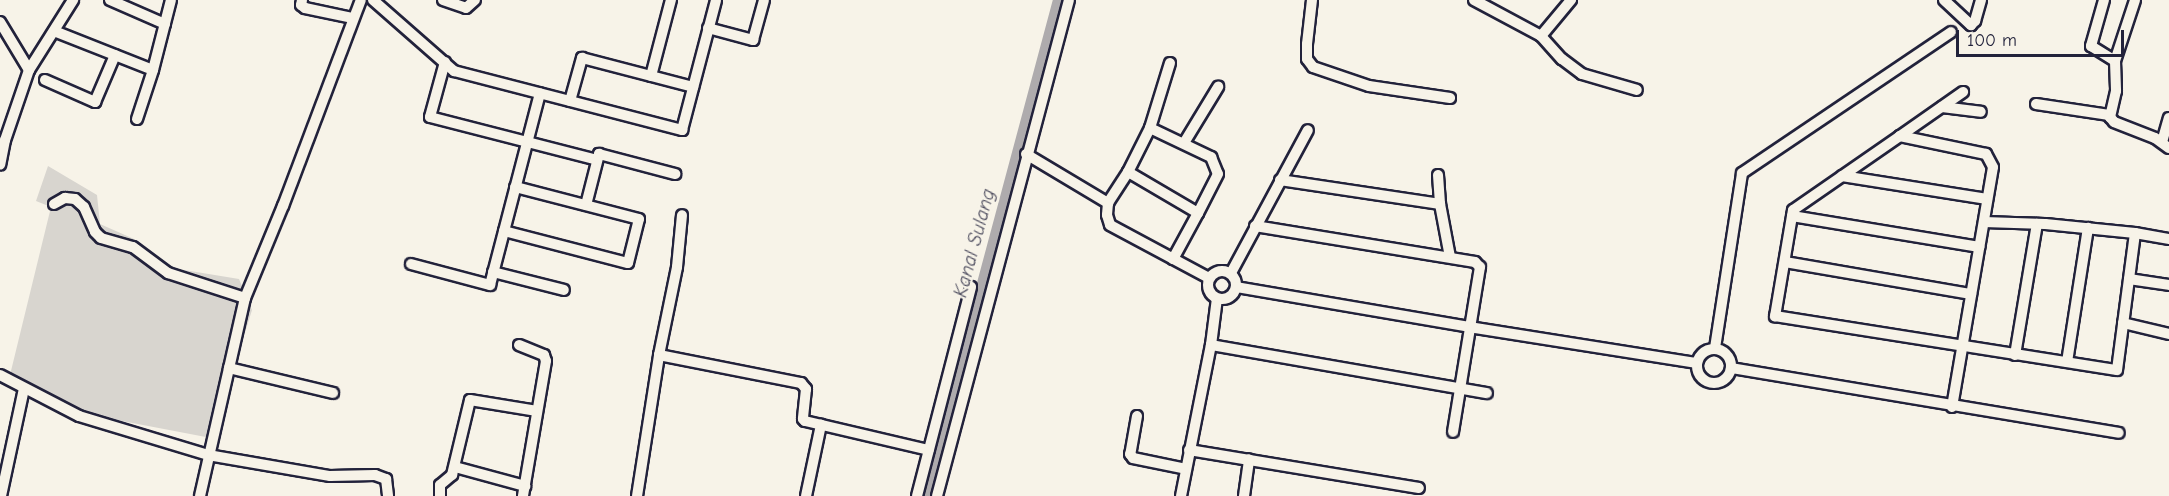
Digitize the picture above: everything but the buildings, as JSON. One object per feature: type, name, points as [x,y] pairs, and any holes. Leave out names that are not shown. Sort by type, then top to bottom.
[{"type":"street","points":[[0,165],[5,140],[29,70],[73,0]]},
{"type":"street","points":[[110,0],[165,24]]},
{"type":"street","points":[[137,119],[153,70],[171,0]]},
{"type":"street","points":[[302,0],[305,8],[353,18]]},
{"type":"street","points":[[200,496],[245,298],[283,206],[361,0]]},
{"type":"street","points":[[373,0],[454,71],[682,130],[716,0]]},
{"type":"street","points":[[443,0],[466,8],[475,0]]},
{"type":"street","points":[[651,76],[671,0]]},
{"type":"street","points":[[708,28],[753,40],[764,0]]},
{"type":"street","points":[[937,496],[1026,154],[1069,0]]},
{"type":"street","points":[[1312,0],[1307,59],[1313,67],[1369,86],[1450,98]]},
{"type":"street","points":[[1474,0],[1541,36],[1562,59],[1582,74],[1637,90]]},
{"type":"street","points":[[1541,36],[1570,0]]},
{"type":"street","points":[[1944,0],[1971,25],[1975,21],[1981,0]]},
{"type":"street","points":[[2104,0],[2091,46],[2115,61]]},
{"type":"street","points":[[2109,115],[2116,91],[2115,61],[2135,0]]},
{"type":"street","points":[[0,22],[29,70]]},
{"type":"street","points":[[54,31],[153,70]]},
{"type":"street","points":[[1715,348],[1742,173],[1952,32]]},
{"type":"street","points":[[0,44],[13,46]]},
{"type":"street","points":[[45,80],[95,102],[115,55]]},
{"type":"street","points":[[570,101],[582,58],[693,87]]},
{"type":"street","points":[[445,62],[430,117],[597,160]]},
{"type":"street","points":[[1170,63],[1150,128],[1128,172],[1108,203],[1107,215],[1110,225],[1209,278]]},
{"type":"street","points":[[1184,143],[1218,87]]},
{"type":"street","points":[[1963,92],[1793,210],[1775,316],[2117,370],[2135,233]]},
{"type":"street","points":[[411,264],[489,285],[540,93]]},
{"type":"street","points":[[2036,104],[2109,115],[2114,122],[2166,145],[2169,118]]},
{"type":"street","points":[[1942,107],[1982,112]]},
{"type":"street","points":[[1150,128],[1211,157],[1218,174],[1173,259]]},
{"type":"street","points":[[1217,298],[1231,296],[1236,287],[1231,273],[1308,130]]},
{"type":"street","points":[[1900,135],[1986,154],[1993,167],[1952,407]]},
{"type":"street","points":[[586,205],[599,154],[675,174]]},
{"type":"street","points":[[1026,154],[1108,203]]},
{"type":"street","points":[[1128,172],[1198,213]]},
{"type":"street","points":[[1438,175],[1440,204],[1450,257]]},
{"type":"street","points":[[1842,176],[1987,199]]},
{"type":"street","points":[[1280,180],[1440,204]]},
{"type":"street","points":[[504,231],[627,263],[639,219],[515,187]]},
{"type":"street","points":[[54,204],[65,198],[75,199],[84,207],[95,231],[102,238],[133,248],[168,273],[245,298]]},
{"type":"street","points":[[637,496],[659,355],[677,267],[682,215]]},
{"type":"street","points":[[1792,216],[1979,247]]},
{"type":"street","points":[[1983,222],[2088,228],[2169,239]]},
{"type":"street","points":[[2015,355],[2037,224]]},
{"type":"street","points":[[1255,226],[1450,257],[1475,262],[1480,267],[1452,432]]},
{"type":"street","points":[[2067,362],[2088,228]]},
{"type":"street","points":[[1785,262],[1971,294]]},
{"type":"street","points":[[1217,298],[1207,288],[1209,278],[1221,270],[1231,273]]},
{"type":"street","points":[[493,272],[564,290]]},
{"type":"street","points":[[2129,279],[2169,285]]},
{"type":"street","points":[[917,496],[971,287]]},
{"type":"street","points":[[1236,287],[1697,363]]},
{"type":"street","points":[[1181,496],[1211,345],[1217,298]]},
{"type":"street","points":[[2123,323],[2169,334]]},
{"type":"street","points":[[455,467],[524,491],[546,358],[539,352],[519,345]]},
{"type":"street","points":[[1211,345],[1487,393]]},
{"type":"street","points":[[1715,348],[1728,355],[1731,368],[1723,380],[1709,382],[1698,372],[1697,363],[1702,354],[1715,348]]},
{"type":"street","points":[[659,355],[801,383],[806,389],[803,419],[929,450]]},
{"type":"street","points":[[229,368],[333,393]]},
{"type":"street","points":[[1731,368],[1952,407],[2119,433]]},
{"type":"street","points":[[0,375],[79,416],[208,455],[330,476],[375,475],[386,479],[388,496]]},
{"type":"street","points":[[1,496],[24,389]]},
{"type":"street","points":[[440,496],[440,485],[452,475],[455,467],[470,400],[537,411]]},
{"type":"street","points":[[1137,416],[1130,454],[1133,458],[1186,469]]},
{"type":"street","points":[[806,496],[821,425]]},
{"type":"street","points":[[0,441],[12,443]]},
{"type":"street","points":[[1189,450],[1419,488]]},
{"type":"street","points":[[1244,496],[1249,459]]},
{"type":"shaded area","points":[[48,166],[97,195],[100,224],[134,239],[166,267],[239,279],[252,310],[239,352],[226,357],[211,438],[75,412],[10,375],[51,207],[36,201]]},
{"type":"waterway","name":"Kanal Sulang","points":[[926,496],[1059,0]]}]
